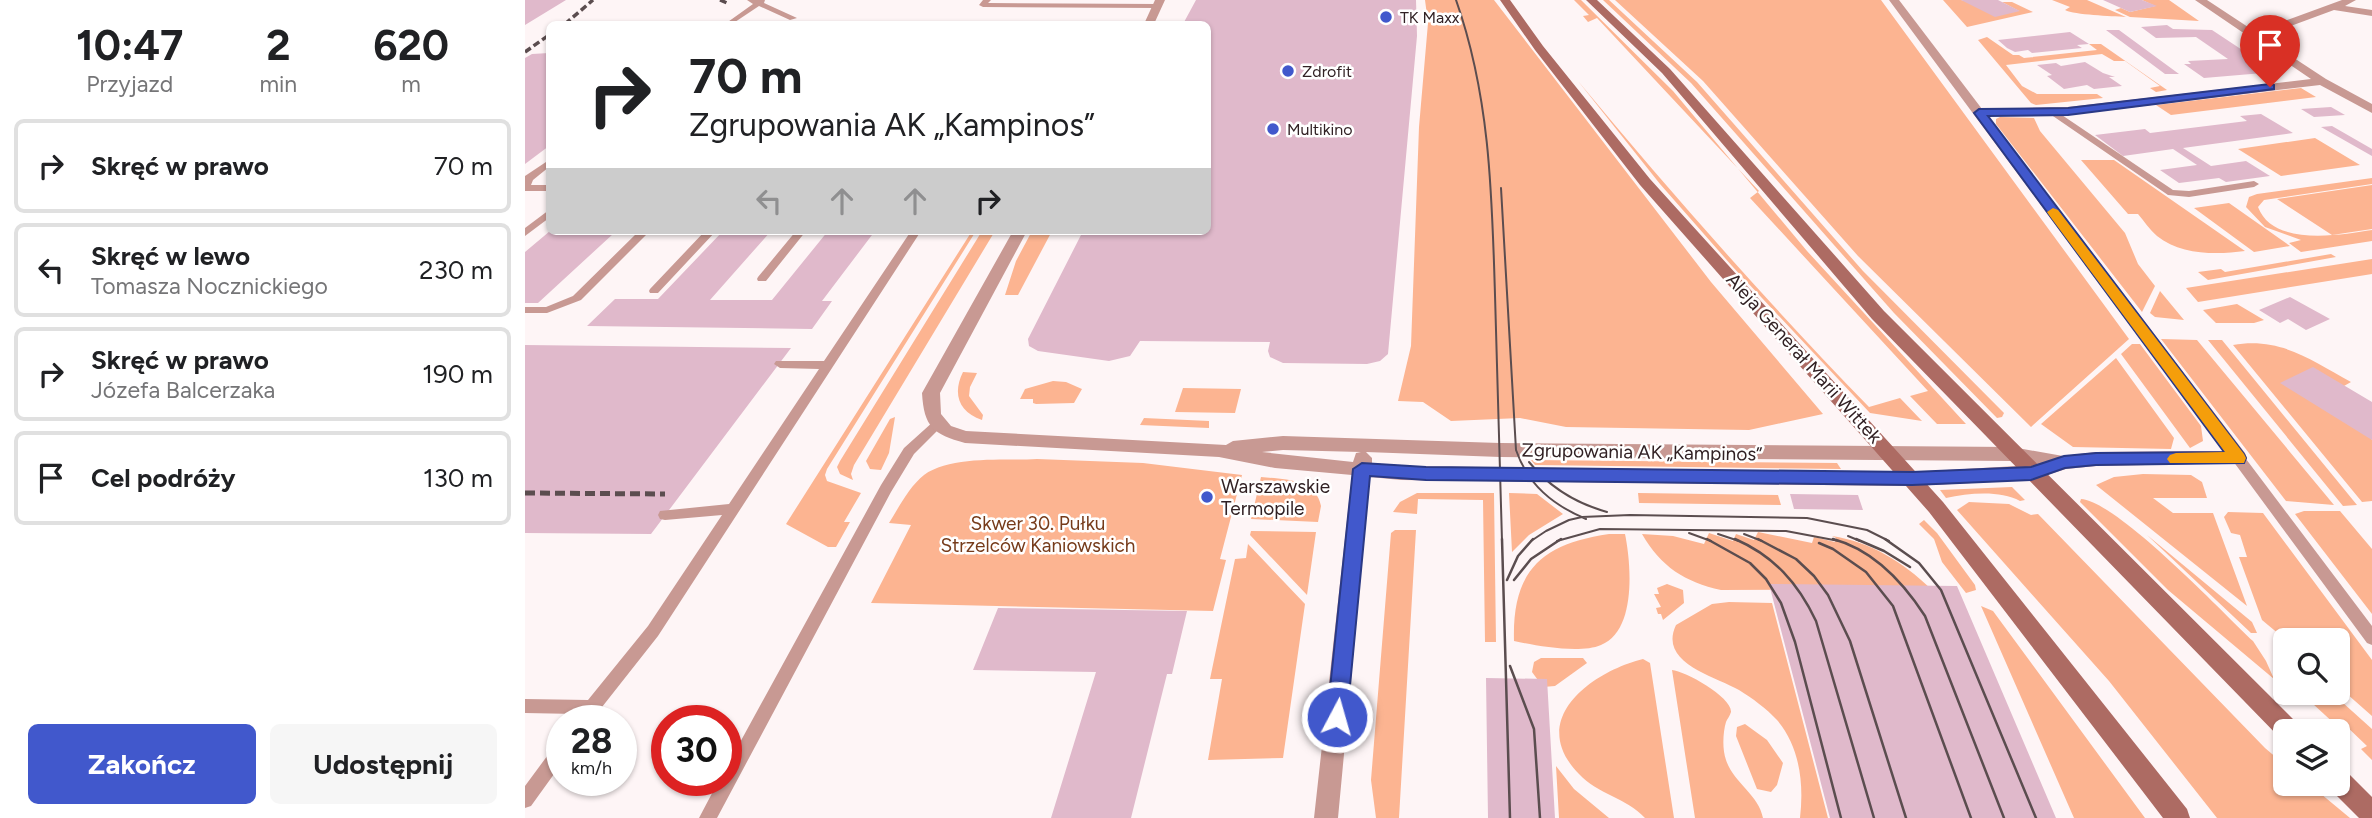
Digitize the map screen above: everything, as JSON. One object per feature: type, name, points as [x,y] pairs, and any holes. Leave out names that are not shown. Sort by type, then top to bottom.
[{"type":"main road","name":"Aleja Generał Marii Wittek","points":[[1505,0],[1539,48],[1645,181],[1912,479],[2005,593],[2178,818]]},
{"type":"main road","points":[[1591,0],[1666,71],[1878,315],[2031,473],[2277,719]]},
{"type":"main road","points":[[2350,792],[2372,814]]},
{"type":"street","points":[[1894,0],[1905,24],[1979,113],[2238,458]]},
{"type":"street","points":[[2200,0],[2322,80],[2372,109]]},
{"type":"street","points":[[2246,30],[2284,25],[2351,0]]},
{"type":"street","points":[[1150,21],[1159,3]]},
{"type":"street","points":[[2331,7],[2372,13]]},
{"type":"street","points":[[1979,113],[2053,112],[2322,80]]},
{"type":"street","points":[[938,424],[929,404],[931,393],[1018,235]]},
{"type":"street","name":"Zgrupowania AK „Kampinos”","points":[[938,424],[954,434],[978,439],[1120,443],[1219,450],[1275,461],[1363,458],[2013,454],[2064,462]]},
{"type":"street","points":[[1326,818],[1363,458]]},
{"type":"street","name":"Zgrupowania AK „Kampinos”","points":[[1363,458],[1426,474],[1912,479],[2031,473],[2064,462],[2096,459],[2238,458]]},
{"type":"lane","points":[[987,0],[983,5],[1159,3]]},
{"type":"lane","points":[[731,21],[758,1],[793,18]]},
{"type":"lane","points":[[2053,112],[2171,193],[2189,194],[2254,184]]},
{"type":"lane","points":[[527,179],[546,165]]},
{"type":"lane","points":[[525,188],[546,188]]},
{"type":"lane","points":[[525,233],[546,216]]},
{"type":"lane","points":[[525,310],[547,310],[577,298],[641,235]]},
{"type":"lane","points":[[654,291],[707,235]]},
{"type":"lane","points":[[762,279],[798,235]]},
{"type":"lane","points":[[594,705],[653,631],[912,235]]},
{"type":"lane","points":[[781,364],[829,365]]},
{"type":"lane","points":[[708,818],[885,489],[909,451],[938,424]]},
{"type":"lane","points":[[2238,458],[2372,638]]},
{"type":"lane","points":[[665,515],[734,509]]},
{"type":"lane","points":[[525,706],[546,706]]},
{"type":"lane","points":[[525,800],[546,771]]},
{"type":"green space","points":[[1425,0],[1494,0],[1711,282],[1823,414],[1749,430],[1566,427],[1520,418],[1451,421],[1423,402],[1398,401],[1411,346],[1419,127],[1428,23]]},
{"type":"green space","points":[[1574,0],[1581,0],[1673,91],[1738,168],[1597,18],[1588,22],[1583,16],[1589,15]]},
{"type":"green space","points":[[1603,0],[1609,0],[1697,82],[1863,271],[2004,413],[2002,417],[1997,418],[1894,313],[1691,83]]},
{"type":"green space","points":[[1615,0],[1881,0],[2129,339],[2031,427],[1858,256],[1703,81]]},
{"type":"green space","points":[[1943,0],[1961,0],[2019,11],[2002,2],[2012,2],[2033,12],[1967,27]]},
{"type":"green space","points":[[2052,0],[2087,0],[2126,17],[2070,12],[2065,10],[2070,7]]},
{"type":"green space","points":[[2142,0],[2169,0],[2199,21],[2130,17],[2115,10],[2121,8],[2130,12],[2155,6]]},
{"type":"green space","points":[[1987,37],[2013,55],[2024,58],[2097,50],[2089,44],[2101,44],[2167,90],[2156,92],[2150,88],[2160,86],[2125,61],[2114,61],[2102,54],[2006,65],[2022,86],[2037,94],[2097,94],[2103,98],[2036,105],[2031,103],[1978,40]]},
{"type":"green space","points":[[1578,81],[1720,247],[1869,407],[1900,398],[1922,421],[1870,413],[1732,266],[1660,184]]},
{"type":"green space","points":[[2301,88],[2316,97],[2171,115],[2156,105]]},
{"type":"green space","points":[[2034,118],[2040,131],[2125,233],[2138,264],[2155,286],[2142,312],[1996,124],[1996,119]]},
{"type":"green space","points":[[2315,138],[2360,165],[2281,176],[2238,149]]},
{"type":"green space","points":[[2081,160],[2114,160],[2245,251],[2199,252],[2166,242],[2154,234],[2138,214],[2128,214]]},
{"type":"green space","points":[[2372,178],[2372,184],[2264,200],[2258,207],[2266,220],[2292,233],[2326,235],[2372,230],[2372,241],[2301,252],[2289,243],[2301,240],[2265,227],[2246,207],[2249,197],[2257,194]]},
{"type":"green space","points":[[2372,185],[2372,229],[2332,235],[2277,199]]},
{"type":"green space","points":[[1758,192],[1807,251],[1966,424],[1937,424],[1910,396],[1928,391],[1750,198]]},
{"type":"green space","points":[[2229,203],[2290,246],[2254,252],[2194,208]]},
{"type":"green space","points":[[969,235],[973,235],[827,469],[827,481],[861,493],[844,522],[850,522],[836,547],[828,547],[786,524]]},
{"type":"green space","points":[[980,235],[993,235],[854,465],[851,474],[853,480],[840,474],[837,467]]},
{"type":"green space","points":[[1030,235],[1050,235],[1018,295],[1005,295],[1016,261]]},
{"type":"green space","points":[[2331,254],[2336,257],[2208,280],[2198,272],[2221,269],[2225,272]]},
{"type":"green space","points":[[2372,259],[2372,274],[2198,302],[2186,288]]},
{"type":"green space","points":[[2160,291],[2184,320],[2155,317],[2150,313]]},
{"type":"green space","points":[[2237,304],[2264,320],[2254,323],[2216,323],[2203,310]]},
{"type":"green space","points":[[2161,339],[2197,340],[2334,505],[2286,501]]},
{"type":"green space","points":[[2208,340],[2222,340],[2357,505],[2343,506]]},
{"type":"green space","points":[[2250,343],[2281,347],[2351,382],[2344,386],[2372,440],[2372,501],[2362,502],[2233,345]]},
{"type":"green space","points":[[2132,344],[2140,344],[2201,426],[2203,441],[2190,448],[2121,354]]},
{"type":"green space","points":[[2116,358],[2174,438],[2171,449],[2073,447],[2041,424]]},
{"type":"green space","points":[[963,372],[977,373],[969,396],[983,415],[982,420],[968,412],[960,401],[958,388]]},
{"type":"green space","points":[[1053,381],[1066,382],[1082,389],[1074,403],[1036,404],[1033,399],[1020,399],[1025,389]]},
{"type":"green space","points":[[1183,388],[1241,389],[1235,413],[1175,412]]},
{"type":"green space","points":[[895,417],[889,453],[881,470],[870,469],[866,461],[890,419]]},
{"type":"green space","points":[[1144,418],[1209,421],[1209,428],[1140,425]]},
{"type":"green space","name":"Skwer 30. Pułku Strzelców Kaniowskich","points":[[1037,459],[1143,463],[1242,475],[1220,559],[1226,560],[1213,611],[871,603],[911,525],[889,523],[909,491],[924,475],[949,464],[963,462]]},
{"type":"green space","points":[[1531,460],[1837,463],[1841,469],[1535,465]]},
{"type":"green space","points":[[2143,474],[2191,475],[2202,482],[2207,498],[2153,498],[2173,513],[2213,513],[2247,606],[2096,485],[2114,477]]},
{"type":"green space","points":[[1261,477],[1298,482],[1313,490],[1321,506],[1318,522],[1251,519]]},
{"type":"green space","points":[[2012,487],[2025,500],[1984,494],[1946,498],[1940,490]]},
{"type":"green space","points":[[1417,493],[1494,493],[1496,642],[1485,642],[1483,500],[1418,499],[1417,514],[1393,512],[1400,502]]},
{"type":"green space","points":[[1509,493],[1537,494],[1563,514],[1529,535],[1512,552]]},
{"type":"green space","points":[[1638,493],[1778,495],[1781,505],[1639,503]]},
{"type":"green space","points":[[2081,499],[2097,505],[2119,518],[2169,560],[2253,641],[2273,678],[2168,590],[2080,502]]},
{"type":"green space","points":[[1969,502],[2009,504],[2031,515],[2038,514],[2273,755],[2273,796],[2323,796],[2350,818],[2217,818],[2109,681],[1957,510]]},
{"type":"green space","points":[[2304,511],[2340,511],[2372,549],[2372,614],[2295,514]]},
{"type":"green space","points":[[2228,512],[2263,513],[2348,628],[2273,629],[2262,620],[2239,557],[2247,557],[2240,535],[2231,533],[2224,517]]},
{"type":"green space","points":[[1924,520],[1937,533],[1976,590],[1966,593],[1942,562],[1934,539],[1919,524]]},
{"type":"green space","points":[[1395,530],[1416,530],[1399,818],[1376,818],[1371,780],[1391,533]]},
{"type":"green space","points":[[1251,531],[1316,532],[1307,595],[1250,535]]},
{"type":"green space","points":[[1758,532],[1812,543],[1814,537],[1835,542],[1836,538],[1832,536],[1860,543],[1898,562],[1931,589],[1721,590],[1696,583],[1675,571],[1657,556],[1642,534],[1673,536],[1704,544],[1709,533],[1733,541],[1736,534],[1754,540]]},
{"type":"green space","points":[[1609,534],[1625,534],[1630,578],[1626,611],[1621,626],[1613,637],[1601,645],[1582,649],[1514,641],[1518,596],[1535,565],[1565,545]]},
{"type":"green space","points":[[2147,535],[2252,622],[2257,633],[2251,633]]},
{"type":"green space","points":[[1248,544],[1305,604],[1283,758],[1208,760],[1222,679],[1210,679],[1235,559],[1246,558]]},
{"type":"green space","points":[[1667,584],[1683,590],[1684,603],[1663,620],[1661,614],[1658,614],[1656,608],[1661,607],[1654,594],[1659,594],[1657,588]]},
{"type":"green space","points":[[1772,603],[1828,818],[1800,818],[1799,766],[1791,742],[1777,720],[1739,690],[1691,666],[1681,659],[1675,649],[1673,638],[1676,625],[1712,604]]},
{"type":"green space","points":[[1981,606],[1993,611],[2145,818],[2074,818]]},
{"type":"green space","points":[[2350,630],[2372,660],[2372,716],[2350,697]]},
{"type":"green space","points":[[1541,658],[1583,658],[1587,663],[1555,686],[1543,687],[1532,672],[1534,662]]},
{"type":"green space","points":[[1643,659],[1650,663],[1674,818],[1645,818],[1638,811],[1586,781],[1564,754],[1559,735],[1562,717],[1572,701],[1586,687],[1623,665]]},
{"type":"green space","points":[[1672,670],[1707,686],[1729,706],[1731,712],[1724,736],[1726,760],[1734,775],[1757,802],[1763,818],[1695,818]]},
{"type":"green space","points":[[2314,705],[2345,705],[2372,729],[2372,760],[2361,749],[2367,746],[2350,730],[2350,719],[2329,719]]},
{"type":"green space","points":[[1745,724],[1767,740],[1783,763],[1777,785],[1771,792],[1757,789],[1736,736],[1737,727]]},
{"type":"green space","points":[[1556,766],[1574,789],[1609,818],[1559,818]]},
{"type":"building","points":[[525,0],[566,0],[525,25]]},
{"type":"building","points":[[1196,0],[1416,0],[1417,36],[1388,354],[1380,361],[1367,364],[1283,363],[1270,357],[1270,342],[1140,341],[1130,356],[1109,361],[1038,351],[1029,346],[1028,339],[1081,235],[1211,235],[1211,21],[1185,21]]},
{"type":"building","points":[[1961,0],[1998,0],[2020,11],[1995,17]]},
{"type":"building","points":[[2103,0],[2142,0],[2157,6],[2130,12]]},
{"type":"building","points":[[2167,25],[2173,29],[2212,30],[2271,69],[2259,70],[2263,73],[2204,78],[2184,64],[2191,64],[2188,61],[2228,59],[2196,37],[2156,38],[2141,27]]},
{"type":"building","points":[[2106,30],[2119,30],[2179,74],[2165,74]]},
{"type":"building","points":[[2070,32],[2089,44],[2077,45],[2082,48],[2032,53],[2028,50],[2015,52],[1998,40]]},
{"type":"building","points":[[546,53],[546,148],[525,164],[525,58],[532,54]]},
{"type":"building","points":[[2085,62],[2115,77],[2109,77],[2122,86],[2094,89],[2087,85],[2064,89],[2047,76],[2052,75],[2037,65],[2056,63],[2061,66]]},
{"type":"building","points":[[2331,107],[2345,115],[2314,117],[2301,109]]},
{"type":"building","points":[[2261,114],[2293,133],[2183,148],[2211,166],[2246,161],[2270,176],[2226,182],[2219,178],[2179,183],[2160,170],[2197,165],[2173,149],[2123,156],[2095,135],[2145,129],[2150,133],[2247,121],[2240,116]]},
{"type":"building","points":[[2332,126],[2372,149],[2372,156],[2321,127]]},
{"type":"building","points":[[546,234],[612,235],[538,303],[525,303],[525,252]]},
{"type":"building","points":[[719,235],[767,235],[710,300],[772,300],[825,235],[872,235],[822,301],[832,301],[812,329],[587,326],[615,299],[658,299]]},
{"type":"building","points":[[2290,297],[2330,319],[2306,330],[2288,319],[2280,323],[2259,310]]},
{"type":"building","points":[[525,345],[791,348],[651,534],[525,533]]},
{"type":"building","points":[[2313,367],[2372,402],[2372,440],[2280,383]]},
{"type":"building","points":[[1790,494],[1858,495],[1863,510],[1794,509]]},
{"type":"building","points":[[1769,584],[1957,586],[2056,818],[1830,818]]},
{"type":"building","points":[[998,608],[1187,611],[1172,674],[1167,674],[1131,818],[1051,818],[1096,672],[973,670]]},
{"type":"building","points":[[1486,678],[1547,679],[1555,818],[1488,818]]},
{"type":"tram line","points":[[1456,0],[1476,72],[1487,146],[1494,257],[1502,541]]},
{"type":"tram line","points":[[1501,188],[1516,450],[1527,474],[1535,484],[1563,507],[1582,517]]},
{"type":"tram line","points":[[1529,462],[1546,480],[1564,493],[1607,512]]},
{"type":"tram line","points":[[1582,517],[1630,515],[1807,518],[1867,530],[1885,539]]},
{"type":"tram line","points":[[1532,541],[1569,520],[1582,517]]},
{"type":"tram line","points":[[1582,517],[1586,519]]},
{"type":"tram line","points":[[1559,541],[1600,529],[1786,531],[1839,541]]},
{"type":"tram line","points":[[1689,533],[1710,541]]},
{"type":"tram line","points":[[1718,534],[1739,541]]},
{"type":"tram line","points":[[1744,534],[1761,541]]},
{"type":"tram line","points":[[1848,536],[1860,541]]},
{"type":"tram line","points":[[1502,539],[1510,818]]},
{"type":"tram line","points":[[1735,539],[1739,541]]},
{"type":"tram line","points":[[1833,539],[1839,541]]},
{"type":"tram line","points":[[1856,539],[1884,551],[1910,567]]},
{"type":"tram line","points":[[1885,539],[1889,541]]},
{"type":"tram line","points":[[1885,539],[1919,563],[1941,590],[2036,818]]},
{"type":"tram line","points":[[1507,580],[1518,556],[1532,541]]},
{"type":"tram line","points":[[1514,580],[1531,559],[1559,541]]},
{"type":"tram line","points":[[1710,541],[1750,563],[1766,579],[1781,603],[1795,642],[1841,818]]},
{"type":"tram line","points":[[1739,541],[1762,554],[1783,572],[1793,583],[1816,621],[1874,818]]},
{"type":"tram line","points":[[1761,541],[1796,559],[1814,576],[1828,595],[1850,641],[1906,818]]},
{"type":"tram line","points":[[1839,541],[1862,551],[1886,569],[1907,591],[1925,616],[2004,818]]},
{"type":"tram line","points":[[1819,543],[1833,549],[1866,572],[1893,606],[1971,818]]},
{"type":"tram line","points":[[1510,666],[1534,729],[1540,818]]},
{"type":"railway","points":[[568,21],[593,0]]},
{"type":"railway","points":[[720,0],[727,3]]},
{"type":"railway","points":[[525,52],[546,37]]},
{"type":"railway","points":[[525,493],[665,494]]},
{"type":"slow traffic","points":[[2053,212],[2238,458],[2176,459]]},
{"type":"place","name":"TK Maxx","points":[[1386,17]]},
{"type":"place","name":"Zdrofit","points":[[1288,71]]},
{"type":"place","name":"Multikino","points":[[1273,129]]},
{"type":"place","name":"Warszawskie Termopile","points":[[1207,497]]},
{"type":"route","points":[[1337,717],[1362,469],[1426,474],[1912,479],[2031,473],[2064,462],[2096,459],[2238,458],[1979,113],[2068,111],[2270,87]]}]
